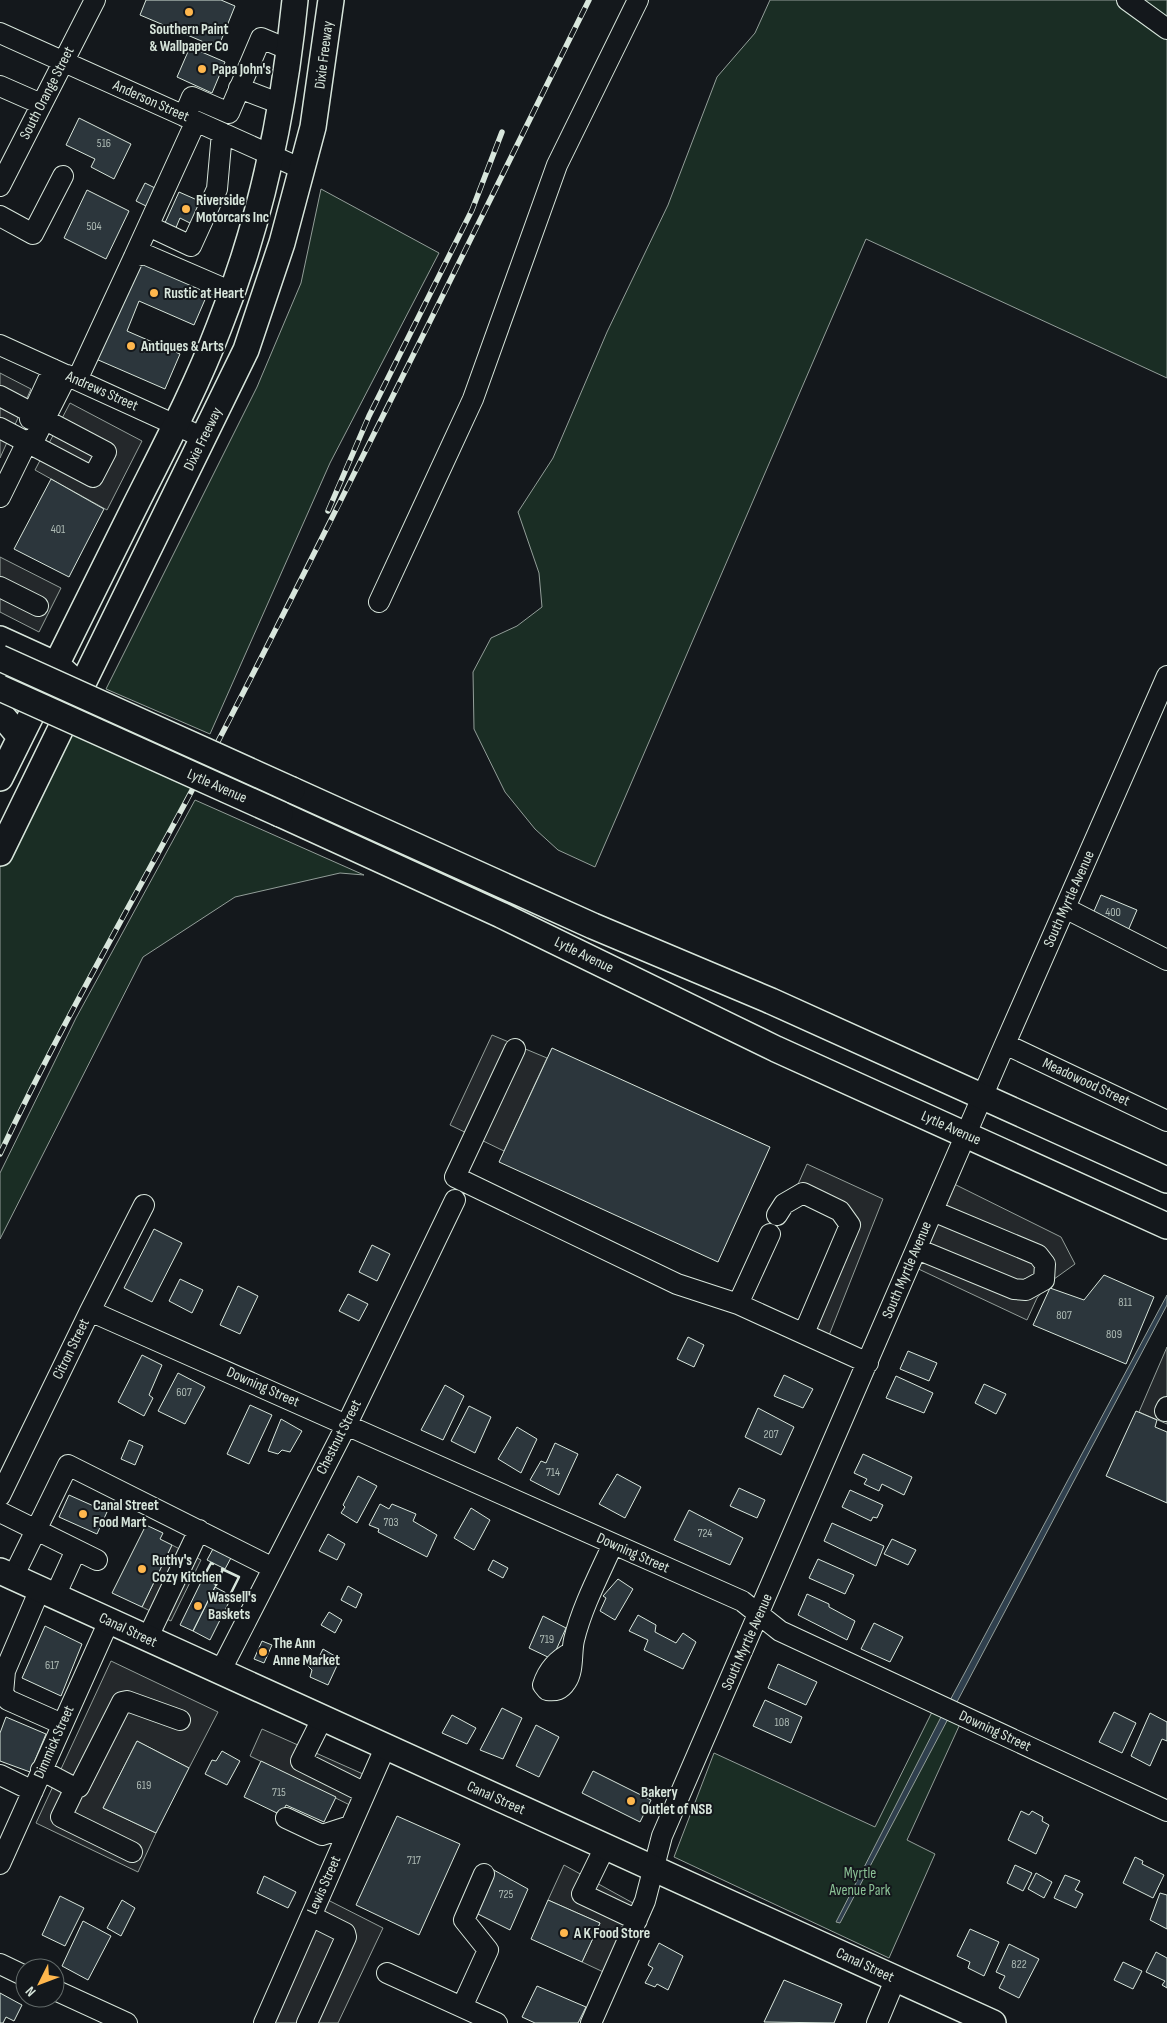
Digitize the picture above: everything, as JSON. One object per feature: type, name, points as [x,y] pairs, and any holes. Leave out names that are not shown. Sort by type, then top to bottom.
[{"type":"main road","name":"Dixie Freeway","points":[[0,778],[175,424],[219,328],[263,192],[272,155],[282,104],[295,0]]},
{"type":"main road","name":"Dixie Freeway","points":[[0,853],[246,350],[260,313],[302,169],[318,102],[331,0]]},
{"type":"main road","points":[[0,639],[57,665],[69,677],[78,694],[56,703],[36,705],[11,704],[0,701]]},
{"type":"main road","name":"Lytle Avenue","points":[[0,658],[593,926],[771,1001],[1167,1180]]},
{"type":"main road","name":"Lytle Avenue","points":[[0,688],[509,919],[776,1049],[1167,1226]]},
{"type":"main road","points":[[0,713],[20,737]]},
{"type":"main road","name":"Canal Street","points":[[6,1574],[385,1748],[605,1847],[654,1867],[895,1980],[993,2023]]},
{"type":"street","points":[[379,602],[473,398],[556,165],[638,0]]},
{"type":"street","points":[[1127,0],[1167,29]]},
{"type":"street","name":"South Orange Street","points":[[0,186],[6,161],[41,104],[92,1]]},
{"type":"street","name":"Anderson Street","points":[[0,33],[302,169]]},
{"type":"street","points":[[0,497],[27,442],[25,430],[39,416],[66,375],[134,257],[190,119],[192,97],[228,113],[261,38],[290,50]]},
{"type":"street","points":[[0,86],[41,104]]},
{"type":"street","points":[[239,88],[282,104]]},
{"type":"street","points":[[157,230],[191,246],[217,189],[222,133]]},
{"type":"street","points":[[0,216],[33,234],[63,176]]},
{"type":"street","points":[[134,257],[144,254],[232,292]]},
{"type":"street","name":"Andrews Street","points":[[0,345],[204,438]]},
{"type":"street","points":[[0,396],[106,452],[93,477],[0,428]]},
{"type":"street","points":[[0,587],[38,606]]},
{"type":"street","name":"South Myrtle Avenue","points":[[591,2023],[646,1901],[662,1836],[759,1616],[982,1096],[1167,676]]},
{"type":"street","points":[[1065,908],[1167,960]]},
{"type":"street","name":"Meadowood Street","points":[[1005,1044],[1167,1121]]},
{"type":"street","points":[[515,1048],[455,1177],[677,1284],[738,1304],[868,1363]]},
{"type":"street","points":[[777,1215],[784,1204],[803,1193],[840,1211],[850,1225],[804,1333]]},
{"type":"street","name":"Chestnut Street","points":[[220,1672],[347,1424],[455,1200]]},
{"type":"street","name":"Citron Street","points":[[0,1496],[144,1205]]},
{"type":"street","points":[[917,1249],[1014,1289],[1026,1290],[1044,1280],[1045,1264],[1038,1255],[933,1211]]},
{"type":"street","points":[[738,1304],[770,1234]]},
{"type":"street","name":"Downing Street","points":[[90,1311],[347,1424],[742,1602],[780,1631],[1167,1811]]},
{"type":"street","points":[[6,1574],[36,1531],[68,1465],[273,1568]]},
{"type":"street","points":[[0,1512],[97,1560]]},
{"type":"street","points":[[147,1639],[198,1530]]},
{"type":"street","points":[[572,1652],[574,1640],[589,1598],[613,1544]]},
{"type":"street","points":[[62,1724],[8,1700],[3,1693],[6,1671],[48,1593],[76,1550]]},
{"type":"street","name":"Dimmick Street","points":[[0,1864],[108,1621]]},
{"type":"street","points":[[132,1852],[61,1817],[75,1788],[82,1783],[122,1702],[134,1701],[180,1720]]},
{"type":"street","points":[[322,1719],[301,1761],[365,1793]]},
{"type":"street","name":"Lewis Street","points":[[264,2023],[385,1748]]},
{"type":"street","points":[[41,1770],[75,1788]]},
{"type":"street","points":[[0,1775],[32,1791]]},
{"type":"street","points":[[286,1818],[322,1835],[350,1826]]},
{"type":"street","points":[[605,1847],[582,1894],[637,1920]]},
{"type":"street","points":[[462,2007],[488,1950],[464,1920],[484,1874]]},
{"type":"street","points":[[307,2023],[346,1937],[345,1933],[338,1928],[311,1916]]},
{"type":"street","points":[[0,1964],[15,1971]]},
{"type":"street","points":[[387,1973],[497,2023]]},
{"type":"street","points":[[877,2023],[895,1980]]},
{"type":"street","points":[[65,1995],[127,2023]]},
{"type":"green space","points":[[770,0],[1167,0],[1167,378],[866,239],[595,867],[558,850],[535,829],[505,792],[474,729],[473,672],[491,638],[517,626],[542,607],[539,573],[518,512],[553,458],[607,332],[668,205],[717,77],[755,33]]},
{"type":"green space","points":[[321,189],[439,253],[330,463],[210,734],[106,689],[257,387],[301,283]]},
{"type":"green space","points":[[64,722],[199,777],[69,1015],[0,1154],[0,853]]},
{"type":"green space","points":[[195,800],[364,875],[340,873],[235,897],[143,957],[0,1239],[0,1173],[76,1018]]},
{"type":"green space","name":"Myrtle Avenue Park","points":[[932,1712],[960,1724],[907,1840],[935,1854],[889,1958],[674,1857],[714,1753],[875,1827]]},
{"type":"shaded area","points":[[0,373],[31,389],[0,458]]},
{"type":"shaded area","points":[[70,403],[142,441],[107,510],[35,470]]},
{"type":"shaded area","points":[[0,557],[61,588],[39,632],[0,612]]},
{"type":"shaded area","points":[[492,1035],[547,1058],[504,1151],[450,1125]]},
{"type":"shaded area","points":[[807,1164],[883,1199],[826,1343],[804,1333],[850,1225],[840,1211],[791,1200]]},
{"type":"shaded area","points":[[946,1180],[1061,1237],[1075,1264],[1050,1282],[1037,1298],[1027,1320],[910,1265]]},
{"type":"shaded area","points":[[1167,1347],[1167,1424],[1139,1412]]},
{"type":"shaded area","points":[[172,1545],[201,1560],[171,1621],[142,1607]]},
{"type":"shaded area","points":[[111,1661],[218,1712],[189,1768],[137,1741],[103,1808],[156,1833],[138,1872],[36,1823]]},
{"type":"shaded area","points":[[262,1729],[372,1778],[358,1809],[250,1756]]},
{"type":"shaded area","points":[[564,1865],[642,1908],[612,1976],[582,1962],[600,1923],[548,1900]]},
{"type":"shaded area","points":[[320,1896],[383,1928],[338,2023],[264,2023]]},
{"type":"water","points":[[1167,1295],[1167,1305],[840,1923],[836,1922],[940,1719]]},
{"type":"building","points":[[146,0],[221,0],[235,6],[218,48],[140,15]]},
{"type":"building","points":[[190,47],[225,62],[212,93],[177,77]]},
{"type":"building","points":[[79,118],[131,144],[114,179],[91,167],[95,159],[66,145]]},
{"type":"building","points":[[145,183],[157,189],[148,207],[136,201]]},
{"type":"building","points":[[87,190],[129,211],[106,259],[64,238]]},
{"type":"building","points":[[179,192],[204,203],[194,225],[180,218],[175,230],[164,225]]},
{"type":"building","points":[[140,258],[210,288],[194,325],[139,301],[127,331],[180,354],[165,389],[96,359]]},
{"type":"building","points":[[51,479],[104,509],[69,577],[14,549]]},
{"type":"building","points":[[1101,895],[1137,910],[1127,933],[1091,918]]},
{"type":"building","points":[[552,1048],[770,1147],[718,1262],[499,1162]]},
{"type":"building","points":[[154,1229],[182,1243],[152,1302],[124,1288]]},
{"type":"building","points":[[372,1245],[390,1254],[377,1281],[359,1272]]},
{"type":"building","points":[[1104,1275],[1154,1297],[1126,1364],[1033,1325],[1050,1288],[1084,1300]]},
{"type":"building","points":[[180,1279],[203,1290],[192,1313],[169,1301]]},
{"type":"building","points":[[238,1286],[258,1296],[240,1334],[220,1325]]},
{"type":"building","points":[[348,1294],[368,1304],[359,1321],[339,1311]]},
{"type":"building","points":[[688,1337],[704,1345],[694,1367],[677,1359]]},
{"type":"building","points":[[908,1351],[937,1363],[929,1381],[900,1369]]},
{"type":"building","points":[[142,1355],[162,1365],[149,1395],[153,1398],[144,1416],[118,1402]]},
{"type":"building","points":[[178,1373],[205,1387],[185,1424],[158,1411]]},
{"type":"building","points":[[784,1375],[813,1389],[803,1408],[774,1396]]},
{"type":"building","points":[[896,1376],[933,1393],[924,1413],[886,1398]]},
{"type":"building","points":[[984,1384],[1006,1394],[996,1414],[975,1403]]},
{"type":"building","points":[[445,1385],[464,1396],[443,1440],[421,1430]]},
{"type":"building","points":[[250,1405],[272,1415],[249,1464],[227,1454]]},
{"type":"building","points":[[469,1406],[491,1417],[475,1453],[451,1441]]},
{"type":"building","points":[[758,1408],[794,1427],[781,1455],[745,1437]]},
{"type":"building","points":[[1136,1411],[1157,1420],[1155,1427],[1167,1432],[1167,1503],[1106,1476]]},
{"type":"building","points":[[281,1419],[302,1431],[290,1452],[282,1450],[278,1454],[268,1451]]},
{"type":"building","points":[[517,1427],[537,1439],[521,1473],[498,1459]]},
{"type":"building","points":[[129,1440],[143,1446],[135,1465],[121,1459]]},
{"type":"building","points":[[555,1443],[578,1454],[559,1495],[530,1480],[541,1461],[546,1463]]},
{"type":"building","points":[[863,1454],[912,1477],[904,1495],[882,1484],[879,1491],[864,1484],[867,1479],[854,1473]]},
{"type":"building","points":[[617,1474],[641,1487],[625,1518],[599,1504]]},
{"type":"building","points":[[358,1476],[377,1486],[357,1523],[341,1513],[345,1507],[343,1505]]},
{"type":"building","points":[[739,1488],[765,1500],[757,1518],[730,1506]]},
{"type":"building","points":[[850,1490],[883,1505],[877,1518],[873,1517],[871,1521],[842,1507]]},
{"type":"building","points":[[69,1495],[107,1512],[97,1534],[59,1517]]},
{"type":"building","points":[[380,1504],[389,1509],[392,1504],[416,1514],[413,1521],[437,1535],[427,1557],[378,1532],[379,1529],[369,1525]]},
{"type":"building","points":[[471,1508],[490,1520],[474,1550],[454,1538]]},
{"type":"building","points":[[689,1510],[743,1538],[730,1565],[674,1540]]},
{"type":"building","points":[[832,1523],[884,1546],[876,1566],[824,1541]]},
{"type":"building","name":"Ruthy's Cozy Kitchen","points":[[146,1525],[163,1533],[160,1539],[172,1545],[142,1607],[112,1593]]},
{"type":"building","points":[[328,1534],[345,1544],[337,1560],[319,1551]]},
{"type":"building","points":[[892,1539],[916,1550],[908,1565],[884,1554]]},
{"type":"building","points":[[214,1547],[232,1556],[225,1569],[207,1560]]},
{"type":"building","points":[[818,1559],[854,1575],[845,1594],[809,1578]]},
{"type":"building","points":[[493,1560],[508,1568],[503,1578],[488,1570]]},
{"type":"building","points":[[203,1578],[216,1585],[193,1631],[180,1625]]},
{"type":"building","points":[[618,1579],[633,1589],[615,1620],[600,1611],[606,1598],[603,1596]]},
{"type":"building","points":[[348,1586],[362,1594],[356,1608],[341,1600]]},
{"type":"building","points":[[215,1587],[232,1596],[210,1640],[193,1631]]},
{"type":"building","points":[[807,1594],[829,1604],[829,1607],[855,1621],[847,1640],[798,1615]]},
{"type":"building","points":[[329,1612],[342,1620],[335,1633],[321,1625]]},
{"type":"building","points":[[638,1615],[656,1625],[655,1632],[676,1643],[683,1633],[696,1642],[683,1669],[644,1650],[648,1640],[629,1631]]},
{"type":"building","points":[[543,1616],[566,1628],[552,1659],[529,1648]]},
{"type":"building","points":[[874,1623],[903,1637],[890,1662],[861,1649]]},
{"type":"building","points":[[45,1626],[82,1644],[61,1696],[22,1678]]},
{"type":"building","points":[[262,1641],[272,1645],[264,1663],[254,1659]]},
{"type":"building","points":[[323,1649],[340,1659],[328,1685],[310,1677],[312,1670],[308,1666],[312,1658],[318,1659]]},
{"type":"building","points":[[778,1664],[817,1682],[806,1705],[768,1688]]},
{"type":"building","points":[[765,1700],[802,1717],[791,1743],[753,1726]]},
{"type":"building","points":[[502,1708],[522,1718],[503,1759],[480,1750]]},
{"type":"building","points":[[1114,1712],[1136,1723],[1122,1753],[1099,1742]]},
{"type":"building","points":[[1150,1713],[1167,1722],[1167,1741],[1162,1739],[1150,1766],[1131,1756]]},
{"type":"building","points":[[452,1715],[476,1728],[467,1744],[442,1733]]},
{"type":"building","points":[[6,1717],[46,1734],[30,1772],[0,1761],[0,1733]]},
{"type":"building","points":[[536,1725],[559,1737],[539,1777],[516,1766]]},
{"type":"building","points":[[137,1741],[189,1768],[156,1833],[103,1808]]},
{"type":"building","points":[[222,1751],[240,1761],[227,1785],[205,1774],[212,1760],[216,1761]]},
{"type":"building","points":[[261,1761],[336,1797],[324,1822],[286,1805],[281,1815],[244,1797]]},
{"type":"building","points":[[593,1771],[651,1800],[640,1822],[582,1793]]},
{"type":"building","points":[[1021,1811],[1029,1815],[1032,1811],[1043,1817],[1042,1821],[1049,1825],[1036,1854],[1008,1840]]},
{"type":"building","points":[[397,1816],[460,1844],[419,1935],[356,1905]]},
{"type":"building","points":[[1135,1857],[1143,1861],[1142,1864],[1164,1875],[1153,1898],[1123,1883]]},
{"type":"building","points":[[1015,1865],[1032,1873],[1023,1891],[1007,1883]]},
{"type":"building","points":[[492,1869],[528,1889],[510,1930],[474,1912]]},
{"type":"building","points":[[1036,1873],[1052,1882],[1044,1898],[1028,1889]]},
{"type":"building","points":[[1065,1875],[1080,1881],[1075,1890],[1083,1894],[1076,1908],[1054,1898]]},
{"type":"building","points":[[264,1876],[296,1892],[288,1908],[257,1893]]},
{"type":"building","points":[[1160,1893],[1167,1895],[1167,1929],[1150,1920]]},
{"type":"building","points":[[60,1896],[84,1908],[65,1946],[42,1935]]},
{"type":"building","points":[[122,1900],[135,1908],[121,1936],[107,1928]]},
{"type":"building","points":[[548,1900],[600,1923],[582,1962],[531,1939]]},
{"type":"building","points":[[83,1921],[111,1936],[88,1980],[65,1968],[65,1960]]},
{"type":"building","points":[[970,1929],[999,1942],[984,1976],[968,1968],[970,1962],[957,1956]]},
{"type":"building","points":[[659,1943],[683,1956],[668,1990],[657,1984],[655,1987],[645,1983],[653,1968],[648,1965]]},
{"type":"building","points":[[1009,1944],[1039,1959],[1019,1998],[999,1988],[1005,1976],[996,1972]]},
{"type":"building","points":[[1156,1952],[1167,1958],[1167,1988],[1162,1985],[1165,1981],[1146,1972]]},
{"type":"building","points":[[1123,1962],[1142,1971],[1133,1989],[1114,1980]]},
{"type":"building","points":[[784,1980],[842,2004],[834,2023],[764,2022]]},
{"type":"building","points":[[537,1986],[586,2007],[578,2023],[535,2023],[522,2017]]},
{"type":"building","points":[[0,1993],[15,2001],[15,2008],[20,2008],[14,2021],[6,2017],[3,2023],[0,2023]]},
{"type":"railway","points":[[0,1154],[53,1046],[197,781],[272,637],[589,0]]},
{"type":"railway","points":[[328,511],[369,416],[472,210],[502,132]]},
{"type":"wall","points":[[203,1578],[211,1563],[213,1564]]},
{"type":"wall","points":[[222,1569],[239,1577],[230,1595]]},
{"type":"wall","points":[[216,1585],[223,1569]]},
{"type":"place","name":"Southern Paint & Wallpaper Co","points":[[189,12]]},
{"type":"place","name":"Papa John's","points":[[202,69]]},
{"type":"place","name":"Riverside Motorcars Inc","points":[[186,209]]},
{"type":"place","name":"Rustic at Heart","points":[[154,293]]},
{"type":"place","name":"Antiques & Arts","points":[[131,346]]},
{"type":"place","name":"Canal Street Food Mart","points":[[83,1514]]},
{"type":"place","name":"Ruthy's Cozy Kitchen","points":[[142,1569]]},
{"type":"place","name":"Wassell's Baskets","points":[[198,1606]]},
{"type":"place","name":"The Ann Anne Market","points":[[263,1652]]},
{"type":"place","name":"Bakery Outlet of NSB","points":[[631,1801]]},
{"type":"place","name":"A K Food Store","points":[[564,1933]]}]
